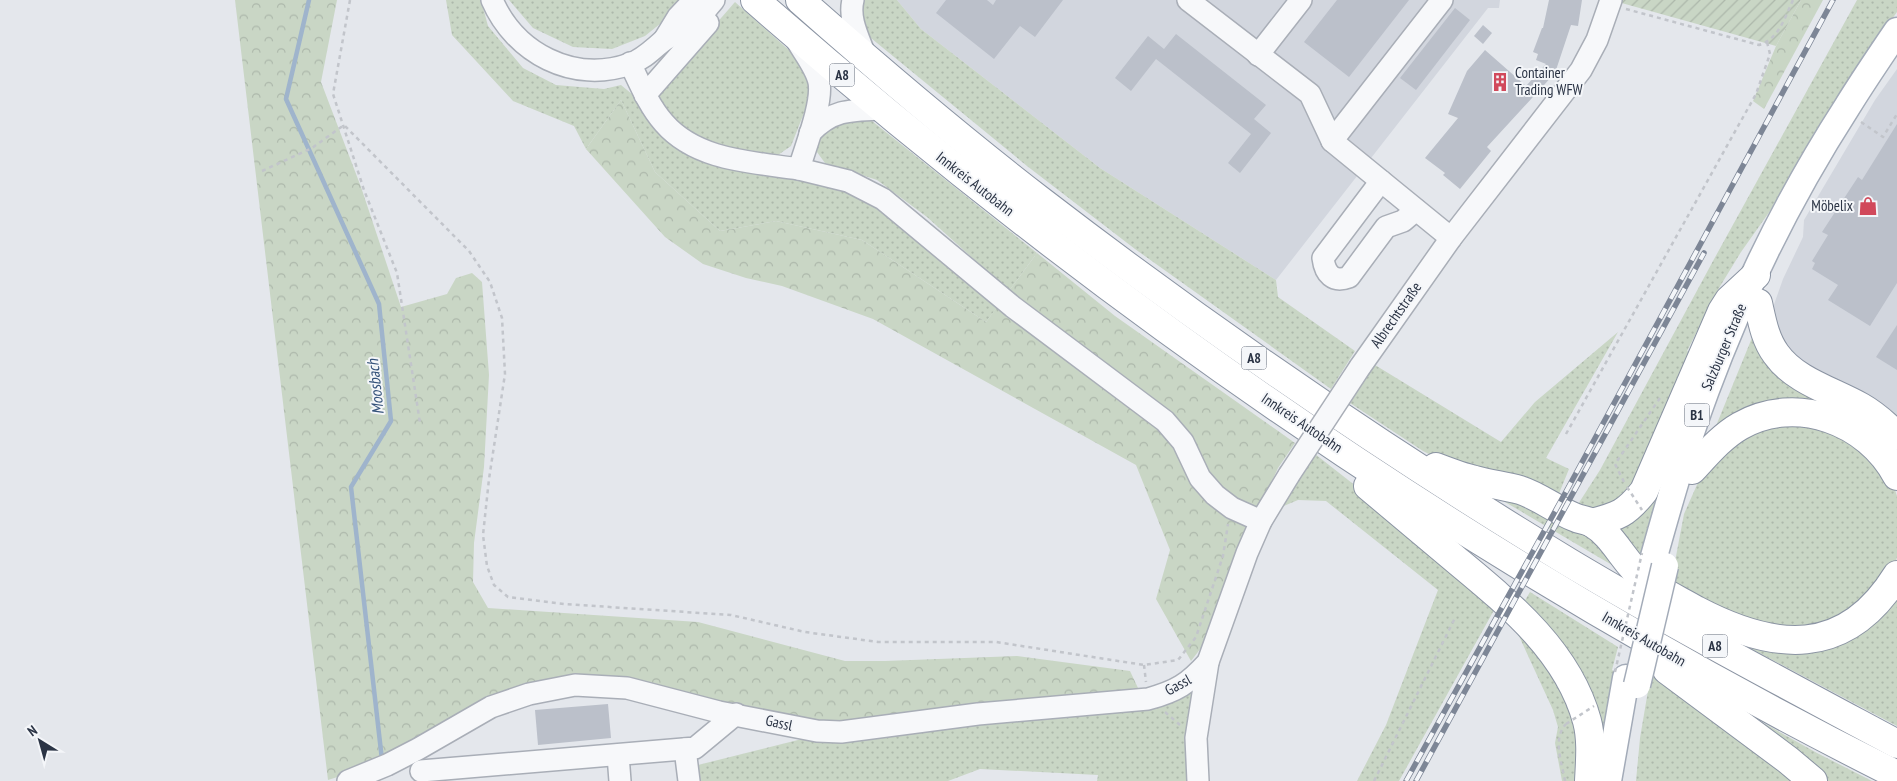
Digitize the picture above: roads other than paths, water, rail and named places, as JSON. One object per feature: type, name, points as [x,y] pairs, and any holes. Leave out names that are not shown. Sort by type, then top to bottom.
[{"type":"highway","name":"Innkreis Autobahn","points":[[755,0],[929,148],[1110,288],[1326,441],[1506,558],[1620,625],[1731,689],[1897,775]]},
{"type":"highway","name":"Innkreis Autobahn","points":[[800,0],[932,114],[1040,201],[1175,302],[1280,376],[1399,455],[1573,564],[1725,652],[1897,744]]},
{"type":"highway","points":[[1592,523],[1617,516],[1632,506],[1644,491],[1722,311],[1729,300],[1756,275]]},
{"type":"highway","points":[[1758,304],[1768,342],[1776,355],[1788,368],[1882,420],[1897,436]]},
{"type":"highway","points":[[1692,470],[1723,438],[1740,426],[1760,417],[1782,413],[1797,413],[1828,417],[1846,424],[1865,436],[1883,455],[1897,476]]},
{"type":"highway","points":[[1326,441],[1354,474],[1487,586],[1547,644],[1572,682],[1587,722],[1591,754],[1589,781]]},
{"type":"highway","points":[[1399,455],[1474,480],[1521,490],[1574,517],[1592,523],[1603,532],[1632,568],[1645,580],[1716,620],[1770,639],[1798,641],[1822,637],[1845,628],[1867,614],[1885,594],[1897,575]]},
{"type":"highway","points":[[1620,625],[1638,650],[1706,698],[1813,781]]},
{"type":"main road","name":"Salzburger Straße","points":[[1608,781],[1626,679],[1653,560],[1684,450],[1706,389],[1756,275],[1799,189],[1846,107],[1897,31]]},
{"type":"main road","name":"Salzburger Straße","points":[[1653,560],[1692,470],[1726,376],[1799,218],[1856,118],[1897,56]]},
{"type":"main road","name":"Salzburger Straße","points":[[1622,781],[1626,679]]},
{"type":"street","points":[[492,0],[501,18],[531,51],[567,67],[592,70],[630,64],[654,50],[664,41],[678,17],[695,14],[728,0]]},
{"type":"street","points":[[645,95],[695,14],[714,0]]},
{"type":"street","points":[[853,0],[853,21],[866,58]]},
{"type":"street","points":[[1188,0],[1310,94],[1332,141],[1451,238]]},
{"type":"street","points":[[1258,54],[1301,0]]},
{"type":"street","points":[[1332,141],[1442,0]]},
{"type":"street","name":"Albrechtstraße","points":[[1198,781],[1196,738],[1211,656],[1247,553],[1261,521],[1288,475],[1360,367],[1451,238],[1581,70],[1597,40],[1610,2]]},
{"type":"street","points":[[792,33],[817,76],[819,84],[810,133],[799,170]]},
{"type":"street","points":[[630,64],[645,95],[665,124],[678,136],[694,146],[721,157],[799,170],[848,181],[883,199],[1013,307],[1165,421],[1183,442],[1200,478],[1214,495],[1232,508],[1261,521]]},
{"type":"street","points":[[810,133],[830,116],[849,111],[883,109]]},
{"type":"street","points":[[1381,181],[1323,258],[1324,269],[1332,277],[1341,280],[1350,277],[1386,227],[1403,222],[1416,210]]},
{"type":"street","name":"Gassl","points":[[348,781],[382,767],[491,707],[529,694],[575,685],[627,688],[719,712],[817,731],[842,732],[978,714],[1148,699],[1173,692],[1196,675],[1211,656]]},
{"type":"street","points":[[421,771],[695,748],[736,714]]},
{"type":"street","points":[[685,749],[689,781]]},
{"type":"street","points":[[618,755],[620,781]]},
{"type":"waterway","name":"Moosbach","points":[[309,0],[286,99],[379,304],[391,421],[351,487],[382,760]]},
{"type":"railway","points":[[1406,781],[1568,488],[1833,0]]},
{"type":"railway","points":[[1416,781],[1704,253]]},
{"type":"place","name":"Container Trading WFW","points":[[1500,82]]},
{"type":"place","name":"Möbelix","points":[[1868,206]]}]
